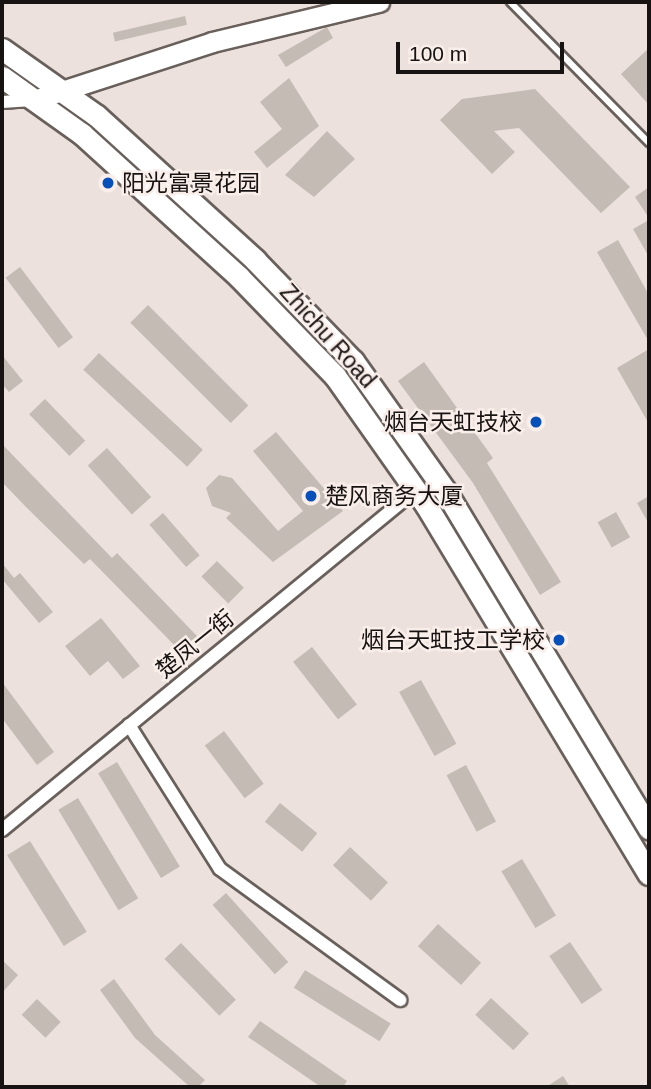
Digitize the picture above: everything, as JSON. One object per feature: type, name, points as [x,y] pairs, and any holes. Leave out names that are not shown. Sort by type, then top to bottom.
[{"type":"main road","name":"Zhichu Road","points":[[2,49],[66,94],[255,260],[353,361],[446,492],[649,829]]},
{"type":"main road","name":"Zhichu Road","points":[[2,77],[82,134],[239,277],[335,376],[416,490],[649,874]]},
{"type":"street","points":[[2,102],[66,94],[212,42],[379,2]]},
{"type":"street","name":"楚凤一街","points":[[2,830],[416,490]]},
{"type":"street","points":[[129,725],[220,869],[400,1000]]},
{"type":"lane","points":[[510,2],[649,143]]},
{"type":"building","points":[[185,16],[187,25],[115,41],[113,33]]},
{"type":"building","points":[[327,27],[333,38],[286,67],[278,55]]},
{"type":"building","points":[[649,48],[649,105],[621,74]]},
{"type":"building","points":[[289,78],[319,126],[267,168],[254,152],[282,129],[260,102]]},
{"type":"building","points":[[535,89],[630,187],[601,213],[519,128],[494,131],[515,152],[492,174],[440,120],[462,99]]},
{"type":"building","points":[[327,131],[355,159],[314,197],[285,175]]},
{"type":"building","points":[[649,187],[649,218],[635,197]]},
{"type":"building","points":[[649,220],[649,257],[633,229]]},
{"type":"building","points":[[618,240],[649,295],[649,342],[597,252]]},
{"type":"building","points":[[20,267],[73,337],[59,348],[6,278]]},
{"type":"building","points":[[148,305],[248,405],[231,423],[130,323]]},
{"type":"building","points":[[649,349],[649,424],[617,368]]},
{"type":"building","points":[[99,353],[203,450],[187,467],[83,370]]},
{"type":"building","points":[[2,355],[23,381],[9,392],[2,384]]},
{"type":"building","points":[[424,362],[493,458],[487,463],[561,582],[540,595],[473,483],[398,381]]},
{"type":"building","points":[[45,399],[85,441],[69,456],[29,414]]},
{"type":"building","name":"楚风商务大厦","points":[[276,432],[343,511],[273,562],[226,518],[231,513],[212,506],[206,488],[219,475],[232,478],[278,531],[303,511],[253,451]]},
{"type":"building","points":[[2,444],[112,558],[117,553],[197,636],[180,651],[90,559],[84,564],[26,507],[2,482]]},
{"type":"building","points":[[107,448],[151,497],[132,514],[88,465]]},
{"type":"building","points":[[649,496],[649,524],[637,503]]},
{"type":"building","points":[[616,512],[630,537],[612,548],[598,522]]},
{"type":"building","points":[[163,513],[200,555],[186,567],[149,525]]},
{"type":"building","points":[[217,561],[244,588],[228,603],[201,577]]},
{"type":"building","points":[[2,563],[14,578],[20,573],[53,612],[39,623],[2,579]]},
{"type":"building","points":[[101,618],[140,666],[123,679],[108,661],[90,676],[65,646]]},
{"type":"building","points":[[312,647],[357,705],[338,719],[293,662]]},
{"type":"building","points":[[421,680],[456,744],[435,756],[399,692]]},
{"type":"building","points":[[2,682],[54,752],[37,765],[2,718]]},
{"type":"building","points":[[224,731],[264,784],[245,798],[205,745]]},
{"type":"building","points":[[117,762],[180,867],[161,878],[98,773]]},
{"type":"building","points":[[466,765],[496,822],[477,832],[447,775]]},
{"type":"building","points":[[78,798],[138,898],[119,910],[58,810]]},
{"type":"building","points":[[280,803],[317,833],[302,852],[265,822]]},
{"type":"building","points":[[30,841],[87,932],[64,946],[7,855]]},
{"type":"building","points":[[350,847],[388,882],[371,901],[333,865]]},
{"type":"building","points":[[522,859],[556,916],[535,928],[501,871]]},
{"type":"building","points":[[226,893],[288,962],[275,974],[213,905]]},
{"type":"building","points":[[438,924],[481,963],[461,985],[418,946]]},
{"type":"building","points":[[570,942],[602,990],[582,1004],[549,956]]},
{"type":"building","points":[[181,943],[236,1000],[219,1016],[164,959]]},
{"type":"building","points":[[2,960],[18,975],[2,993]]},
{"type":"building","points":[[305,970],[391,1024],[380,1041],[294,988]]},
{"type":"building","points":[[114,979],[155,1035],[205,1080],[198,1087],[190,1087],[135,1038],[100,990]]},
{"type":"building","points":[[491,998],[529,1033],[513,1050],[475,1015]]},
{"type":"building","points":[[37,999],[61,1022],[45,1038],[22,1015]]},
{"type":"building","points":[[260,1021],[347,1081],[343,1087],[321,1087],[248,1037]]},
{"type":"building","points":[[563,1076],[570,1087],[546,1087]]},
{"type":"place","name":"阳光富景花园","points":[[108,183]]},
{"type":"place","name":"烟台天虹技校","points":[[536,422]]},
{"type":"place","name":"楚风商务大厦","points":[[311,496]]},
{"type":"place","name":"烟台天虹技工学校","points":[[559,640]]}]
